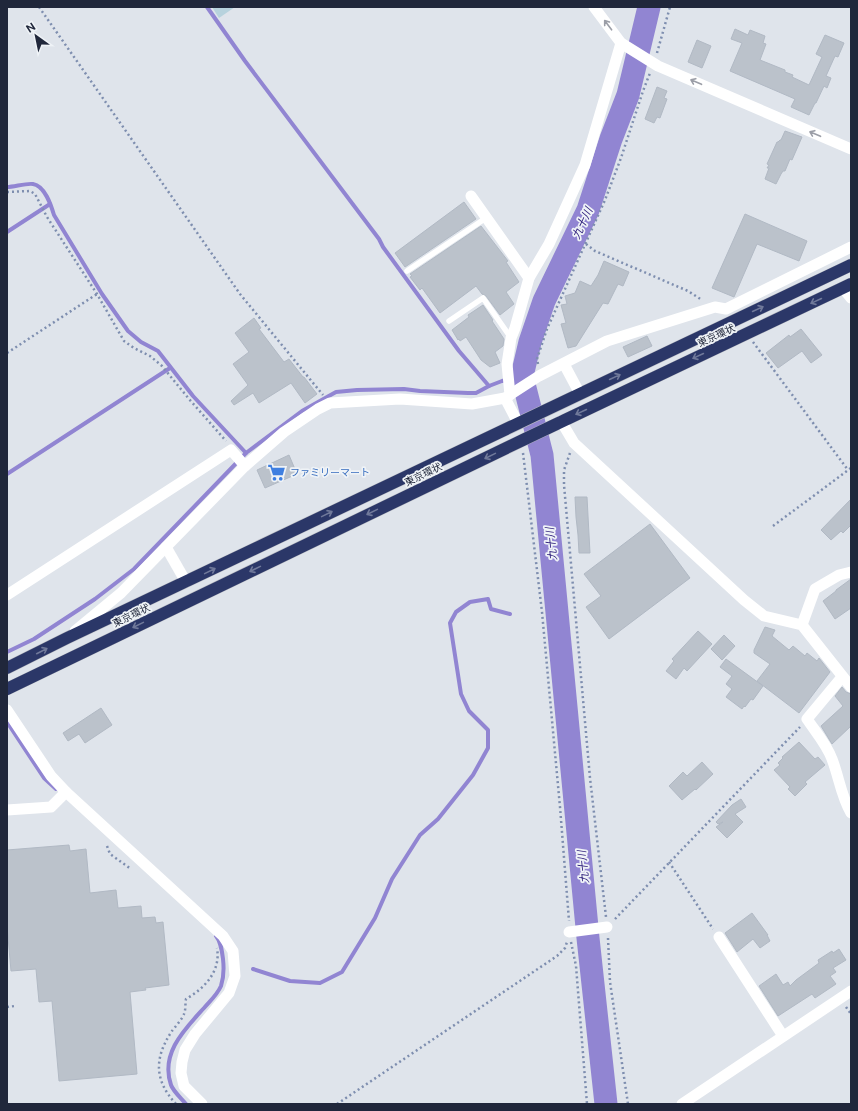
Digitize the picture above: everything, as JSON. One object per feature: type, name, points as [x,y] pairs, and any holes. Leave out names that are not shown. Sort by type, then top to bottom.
[{"type":"highway","name":"東京環状","points":[[7,668],[67,638],[851,265]]},
{"type":"highway","name":"東京環状","points":[[7,689],[561,421],[847,286]]},
{"type":"street","points":[[594,7],[621,43],[654,64],[851,149]]},
{"type":"street","points":[[518,423],[507,396],[507,364],[511,338],[529,278],[549,244],[585,165],[621,43]]},
{"type":"street","points":[[471,196],[529,278]]},
{"type":"street","points":[[726,309],[851,247]]},
{"type":"street","points":[[847,286],[851,298]]},
{"type":"street","points":[[67,638],[122,594],[245,466],[284,432],[318,409],[330,403],[400,399],[472,404],[507,396],[539,376],[607,341],[715,307],[726,309],[741,317]]},
{"type":"street","points":[[564,364],[580,394]]},
{"type":"street","points":[[561,421],[574,443],[744,600],[764,616],[802,625],[842,677],[851,686]]},
{"type":"street","points":[[7,595],[231,450],[245,466]]},
{"type":"street","points":[[166,547],[186,582]]},
{"type":"street","points":[[802,625],[815,589],[839,575],[851,572]]},
{"type":"street","points":[[842,677],[807,719],[832,758],[845,803],[851,813]]},
{"type":"street","points":[[7,710],[63,795],[223,936],[233,951],[235,976],[229,994],[195,1034],[185,1050],[182,1062],[181,1073],[184,1086],[202,1104]]},
{"type":"street","points":[[7,810],[51,806],[63,795]]},
{"type":"street","points":[[569,932],[607,927]]},
{"type":"street","points":[[719,937],[783,1036]]},
{"type":"street","points":[[682,1104],[851,991]]},
{"type":"lane","points":[[407,271],[486,218]]},
{"type":"lane","points":[[449,321],[483,298],[511,338]]},
{"type":"path","points":[[39,7],[240,294],[330,403]]},
{"type":"path","points":[[539,376],[537,359],[547,329],[586,244],[619,165],[643,91],[654,64],[670,7]]},
{"type":"path","points":[[7,192],[30,191],[35,194],[47,217],[97,294],[124,341],[150,356],[162,366],[226,441],[231,450]]},
{"type":"path","points":[[586,244],[595,251],[688,292],[715,307]]},
{"type":"path","points":[[7,352],[97,294]]},
{"type":"path","points":[[748,333],[756,346],[850,469],[773,526]]},
{"type":"path","points":[[523,440],[542,612],[560,807],[569,914],[569,932],[576,966],[587,1104]]},
{"type":"path","points":[[574,443],[564,470],[564,485],[590,778],[607,927],[610,982],[628,1104]]},
{"type":"path","points":[[607,927],[807,719]]},
{"type":"path","points":[[106,842],[110,854],[136,872]]},
{"type":"path","points":[[669,862],[719,937]]},
{"type":"path","points":[[337,1104],[557,956],[565,948],[569,932]]},
{"type":"path","points":[[176,1104],[163,1086],[159,1075],[159,1059],[164,1043],[184,1015],[186,999],[200,990],[210,980],[216,967],[218,956],[216,945]]},
{"type":"path","points":[[7,1007],[15,1006]]},
{"type":"shaded area","points":[[212,7],[235,7],[219,18]]},
{"type":"building","points":[[735,29],[748,35],[750,30],[765,36],[763,43],[766,44],[760,60],[785,70],[785,72],[793,75],[792,77],[809,85],[822,57],[816,54],[825,35],[844,43],[838,57],[835,56],[826,76],[831,78],[827,88],[824,86],[809,115],[791,107],[795,99],[730,71],[742,43],[731,39]]},
{"type":"building","points":[[697,40],[711,46],[702,68],[688,62]]},
{"type":"building","points":[[657,87],[667,91],[664,98],[667,99],[660,118],[657,117],[654,123],[645,119]]},
{"type":"building","points":[[785,131],[802,137],[792,160],[790,159],[785,171],[783,171],[776,184],[765,179],[769,168],[767,168],[769,165],[767,164],[777,142],[781,140]]},
{"type":"building","points":[[464,202],[476,219],[405,267],[395,253]]},
{"type":"building","points":[[745,214],[807,241],[799,261],[757,244],[734,297],[712,288]]},
{"type":"building","points":[[481,226],[508,261],[506,262],[519,282],[506,292],[514,304],[500,315],[486,296],[482,294],[476,286],[440,313],[422,288],[420,290],[410,277],[412,276],[410,274]]},
{"type":"building","points":[[604,261],[629,272],[623,286],[618,284],[608,304],[603,303],[576,346],[568,348],[561,324],[566,323],[561,305],[567,304],[565,296],[575,293],[580,281],[591,286]]},
{"type":"building","points":[[483,305],[504,339],[503,346],[495,352],[500,363],[490,367],[481,360],[466,337],[460,341],[459,339],[458,340],[452,330],[469,317],[468,315]]},
{"type":"building","points":[[254,318],[261,328],[259,329],[284,362],[289,359],[317,394],[305,403],[291,383],[259,403],[253,393],[234,405],[231,401],[248,385],[233,364],[249,352],[235,333]]},
{"type":"building","points":[[801,329],[822,355],[811,363],[802,351],[778,368],[766,353],[789,335],[790,337]]},
{"type":"building","points":[[647,336],[652,346],[628,357],[623,347]]},
{"type":"building","name":"ファミリーマート","points":[[289,455],[297,474],[265,488],[257,470]]},
{"type":"building","points":[[575,497],[587,497],[590,553],[579,553]]},
{"type":"building","points":[[851,499],[851,525],[843,533],[841,531],[831,540],[821,530]]},
{"type":"building","points":[[650,524],[690,578],[609,639],[586,607],[601,596],[584,574]]},
{"type":"building","points":[[851,579],[851,608],[835,619],[823,601]]},
{"type":"building","points":[[765,627],[775,630],[772,636],[789,650],[793,646],[805,656],[807,653],[817,661],[819,658],[830,672],[799,713],[757,681],[770,664],[754,653]]},
{"type":"building","points":[[698,631],[712,644],[687,671],[684,668],[676,679],[666,671],[674,661],[672,659]]},
{"type":"building","points":[[724,635],[735,646],[722,660],[711,649]]},
{"type":"building","points":[[726,659],[763,686],[753,700],[751,699],[742,709],[726,697],[732,689],[726,684],[732,676],[720,667]]},
{"type":"building","points":[[842,687],[846,692],[851,694],[851,726],[832,744],[821,726],[843,706],[835,696]]},
{"type":"building","points":[[101,708],[112,725],[85,743],[79,734],[68,741],[63,733]]},
{"type":"building","points":[[799,742],[815,759],[818,757],[825,765],[805,782],[807,784],[795,796],[788,789],[790,787],[774,770],[780,765],[778,763],[783,758],[782,757]]},
{"type":"building","points":[[702,762],[713,774],[696,790],[695,789],[682,800],[669,786],[683,772],[687,776]]},
{"type":"building","points":[[741,799],[746,807],[735,814],[743,822],[727,838],[716,827],[723,822],[718,824],[716,822],[732,805]]},
{"type":"building","points":[[69,845],[70,851],[86,849],[90,893],[116,890],[118,908],[141,906],[142,918],[155,917],[156,923],[163,922],[169,985],[145,988],[146,990],[130,992],[137,1074],[59,1081],[52,1001],[39,1002],[36,969],[11,971],[7,926],[7,850]]},
{"type":"building","points":[[752,913],[768,935],[770,941],[760,948],[753,939],[737,952],[725,933]]},
{"type":"building","points":[[839,949],[846,960],[833,968],[836,972],[830,976],[836,984],[815,998],[812,994],[778,1016],[759,986],[776,974],[783,985],[788,982],[790,986],[819,963],[818,960],[832,951],[833,953]]},
{"type":"waterway","points":[[207,7],[245,61],[379,239],[383,247],[459,351],[489,386],[522,376]]},
{"type":"waterway","name":"九十川","points":[[606,1104],[588,938],[542,455],[522,376],[530,342],[544,301],[588,210],[611,139],[628,95],[649,7]]},
{"type":"waterway","points":[[7,187],[33,184],[41,188],[47,196],[54,215],[102,294],[128,331],[141,342],[158,351],[193,396],[246,453]]},
{"type":"waterway","points":[[7,232],[50,204]]},
{"type":"waterway","points":[[7,474],[170,368]]},
{"type":"waterway","points":[[7,652],[34,639],[95,599],[134,569],[246,453],[302,411],[336,392],[404,389],[476,393],[489,386]]},
{"type":"waterway","points":[[253,969],[290,981],[320,983],[342,972],[375,918],[392,879],[420,835],[438,819],[473,775],[488,748],[488,730],[469,711],[461,694],[450,623],[456,612],[470,602],[488,599],[491,609],[510,614]]},
{"type":"waterway","points":[[7,722],[44,778],[56,789]]},
{"type":"waterway","points":[[186,1104],[171,1085],[168,1073],[169,1062],[176,1042],[182,1033],[218,992],[221,986],[224,972],[223,959],[222,950],[216,936]]},
{"type":"place","name":"ファミリーマート","points":[[277,472]]}]
